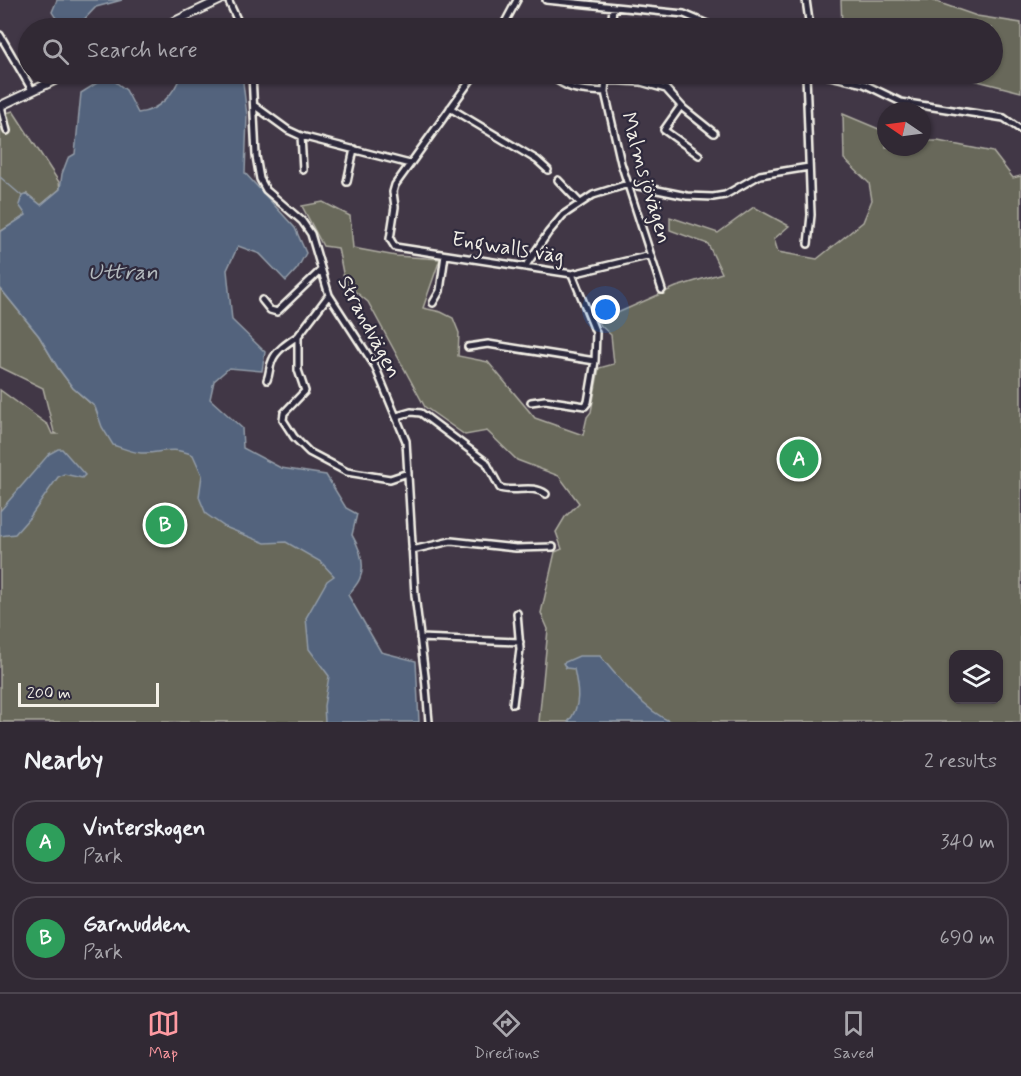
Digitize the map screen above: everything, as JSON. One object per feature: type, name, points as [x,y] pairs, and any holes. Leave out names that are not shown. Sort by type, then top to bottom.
[{"type":"street","points":[[182,18],[220,0]]},
{"type":"street","points":[[228,0],[236,18]]},
{"type":"street","points":[[507,18],[517,0]]},
{"type":"street","points":[[546,0],[684,14],[693,18]]},
{"type":"street","points":[[806,0],[809,18]]},
{"type":"street","points":[[611,18],[612,8]]},
{"type":"street","points":[[0,35],[18,66]]},
{"type":"street","points":[[29,84],[32,90]]},
{"type":"street","points":[[7,131],[2,108],[46,84]]},
{"type":"street","name":"Strandvägen","points":[[253,84],[256,156],[260,179],[266,190],[302,221],[311,234],[328,295],[375,366],[406,441],[415,595],[429,722]]},
{"type":"street","points":[[255,106],[288,130],[301,136],[410,164],[467,84]]},
{"type":"street","points":[[563,84],[576,90],[605,92]]},
{"type":"street","name":"Malmsjövägen","points":[[606,84],[605,92],[628,184],[662,290]]},
{"type":"street","points":[[653,84],[666,89],[681,106],[714,133]]},
{"type":"street","points":[[806,84],[811,215],[808,244]]},
{"type":"street","points":[[864,84],[901,102],[1004,118],[1021,130]]},
{"type":"street","points":[[681,106],[664,130],[699,155]]},
{"type":"street","points":[[450,108],[537,160],[548,170]]},
{"type":"street","points":[[301,136],[303,170]]},
{"type":"street","points":[[347,182],[354,149]]},
{"type":"street","name":"Engwalls väg","points":[[410,164],[393,189],[395,207],[390,239],[395,247],[572,274],[651,255]]},
{"type":"street","points":[[525,267],[561,218],[593,195],[628,184],[687,196],[713,197],[725,195],[760,174],[809,167]]},
{"type":"street","points":[[558,180],[579,203]]},
{"type":"street","points":[[433,303],[440,291],[445,255]]},
{"type":"street","points":[[262,300],[270,310],[277,312],[321,270]]},
{"type":"street","points":[[531,402],[545,400],[585,406],[588,402],[595,361],[596,333],[572,274]]},
{"type":"street","points":[[267,380],[271,372],[272,360],[285,344],[298,336],[328,295]]},
{"type":"street","points":[[298,336],[298,370],[305,391],[285,413],[283,420],[294,437],[315,456],[347,472],[390,479],[408,473]]},
{"type":"street","points":[[468,346],[488,344],[595,361]]},
{"type":"street","points":[[397,416],[411,412],[422,413],[486,462],[496,484],[501,488],[514,490],[535,488],[546,494]]},
{"type":"street","points":[[412,550],[451,541],[516,548],[553,547]]},
{"type":"street","points":[[513,704],[519,672],[520,642],[517,613]]},
{"type":"street","points":[[420,638],[520,642]]},
{"type":"green space","points":[[841,0],[931,0],[990,18],[842,18]]},
{"type":"green space","points":[[1003,20],[1021,23],[1021,92],[989,84],[1003,84]]},
{"type":"green space","points":[[13,111],[59,182],[60,189],[41,205],[27,194],[27,215],[0,232],[0,115]]},
{"type":"green space","points":[[843,114],[877,128],[877,156],[931,156],[931,141],[938,141],[993,152],[1013,178],[1021,176],[1021,722],[539,722],[548,629],[541,613],[555,552],[562,549],[556,532],[565,517],[579,503],[559,476],[517,460],[487,431],[465,435],[425,407],[368,302],[345,283],[338,248],[323,246],[302,206],[323,202],[350,216],[353,248],[396,256],[440,259],[423,308],[441,312],[453,318],[459,333],[458,356],[488,362],[535,418],[583,435],[587,417],[591,412],[599,368],[614,364],[611,335],[597,322],[676,287],[722,273],[708,244],[670,230],[670,217],[718,233],[754,207],[789,226],[774,239],[778,252],[817,259],[863,222],[872,200],[869,183],[844,159]]},
{"type":"green space","points":[[0,288],[39,336],[73,388],[90,403],[181,381],[342,577],[359,722],[0,722],[0,390],[48,425],[52,434],[57,434],[54,432],[43,388],[0,367]]},
{"type":"water","points":[[57,0],[122,0],[96,7],[86,18],[56,18],[52,12]]},
{"type":"water","name":"Uttran","points":[[95,84],[118,84],[126,90],[138,113],[146,112],[159,105],[177,84],[243,84],[247,116],[245,173],[295,228],[306,253],[297,269],[286,281],[260,254],[238,246],[227,270],[232,320],[265,352],[262,371],[229,368],[214,381],[210,399],[242,428],[243,448],[281,468],[326,475],[346,508],[357,514],[352,535],[361,556],[362,573],[348,595],[381,652],[416,661],[419,722],[325,722],[324,706],[329,676],[309,649],[306,618],[327,581],[334,576],[321,562],[286,542],[265,543],[225,527],[206,514],[199,497],[202,475],[193,455],[172,450],[141,453],[113,445],[102,427],[95,407],[73,388],[39,336],[0,288],[0,232],[26,215],[19,205],[22,196],[27,194],[41,205],[60,189],[62,174],[68,158],[75,154],[81,93]]},
{"type":"water","points":[[62,449],[85,475],[82,478],[64,474],[58,477],[15,534],[0,536],[0,511],[49,454]]},
{"type":"water","points":[[579,656],[600,656],[642,702],[671,722],[568,722],[575,710],[578,690],[574,669],[566,668],[563,663]]},
{"type":"waterway","points":[[0,177],[22,196]]},
{"type":"place","name":"Vinterskogen","points":[[799,459]]},
{"type":"place","name":"Garnudden","points":[[165,525]]}]
